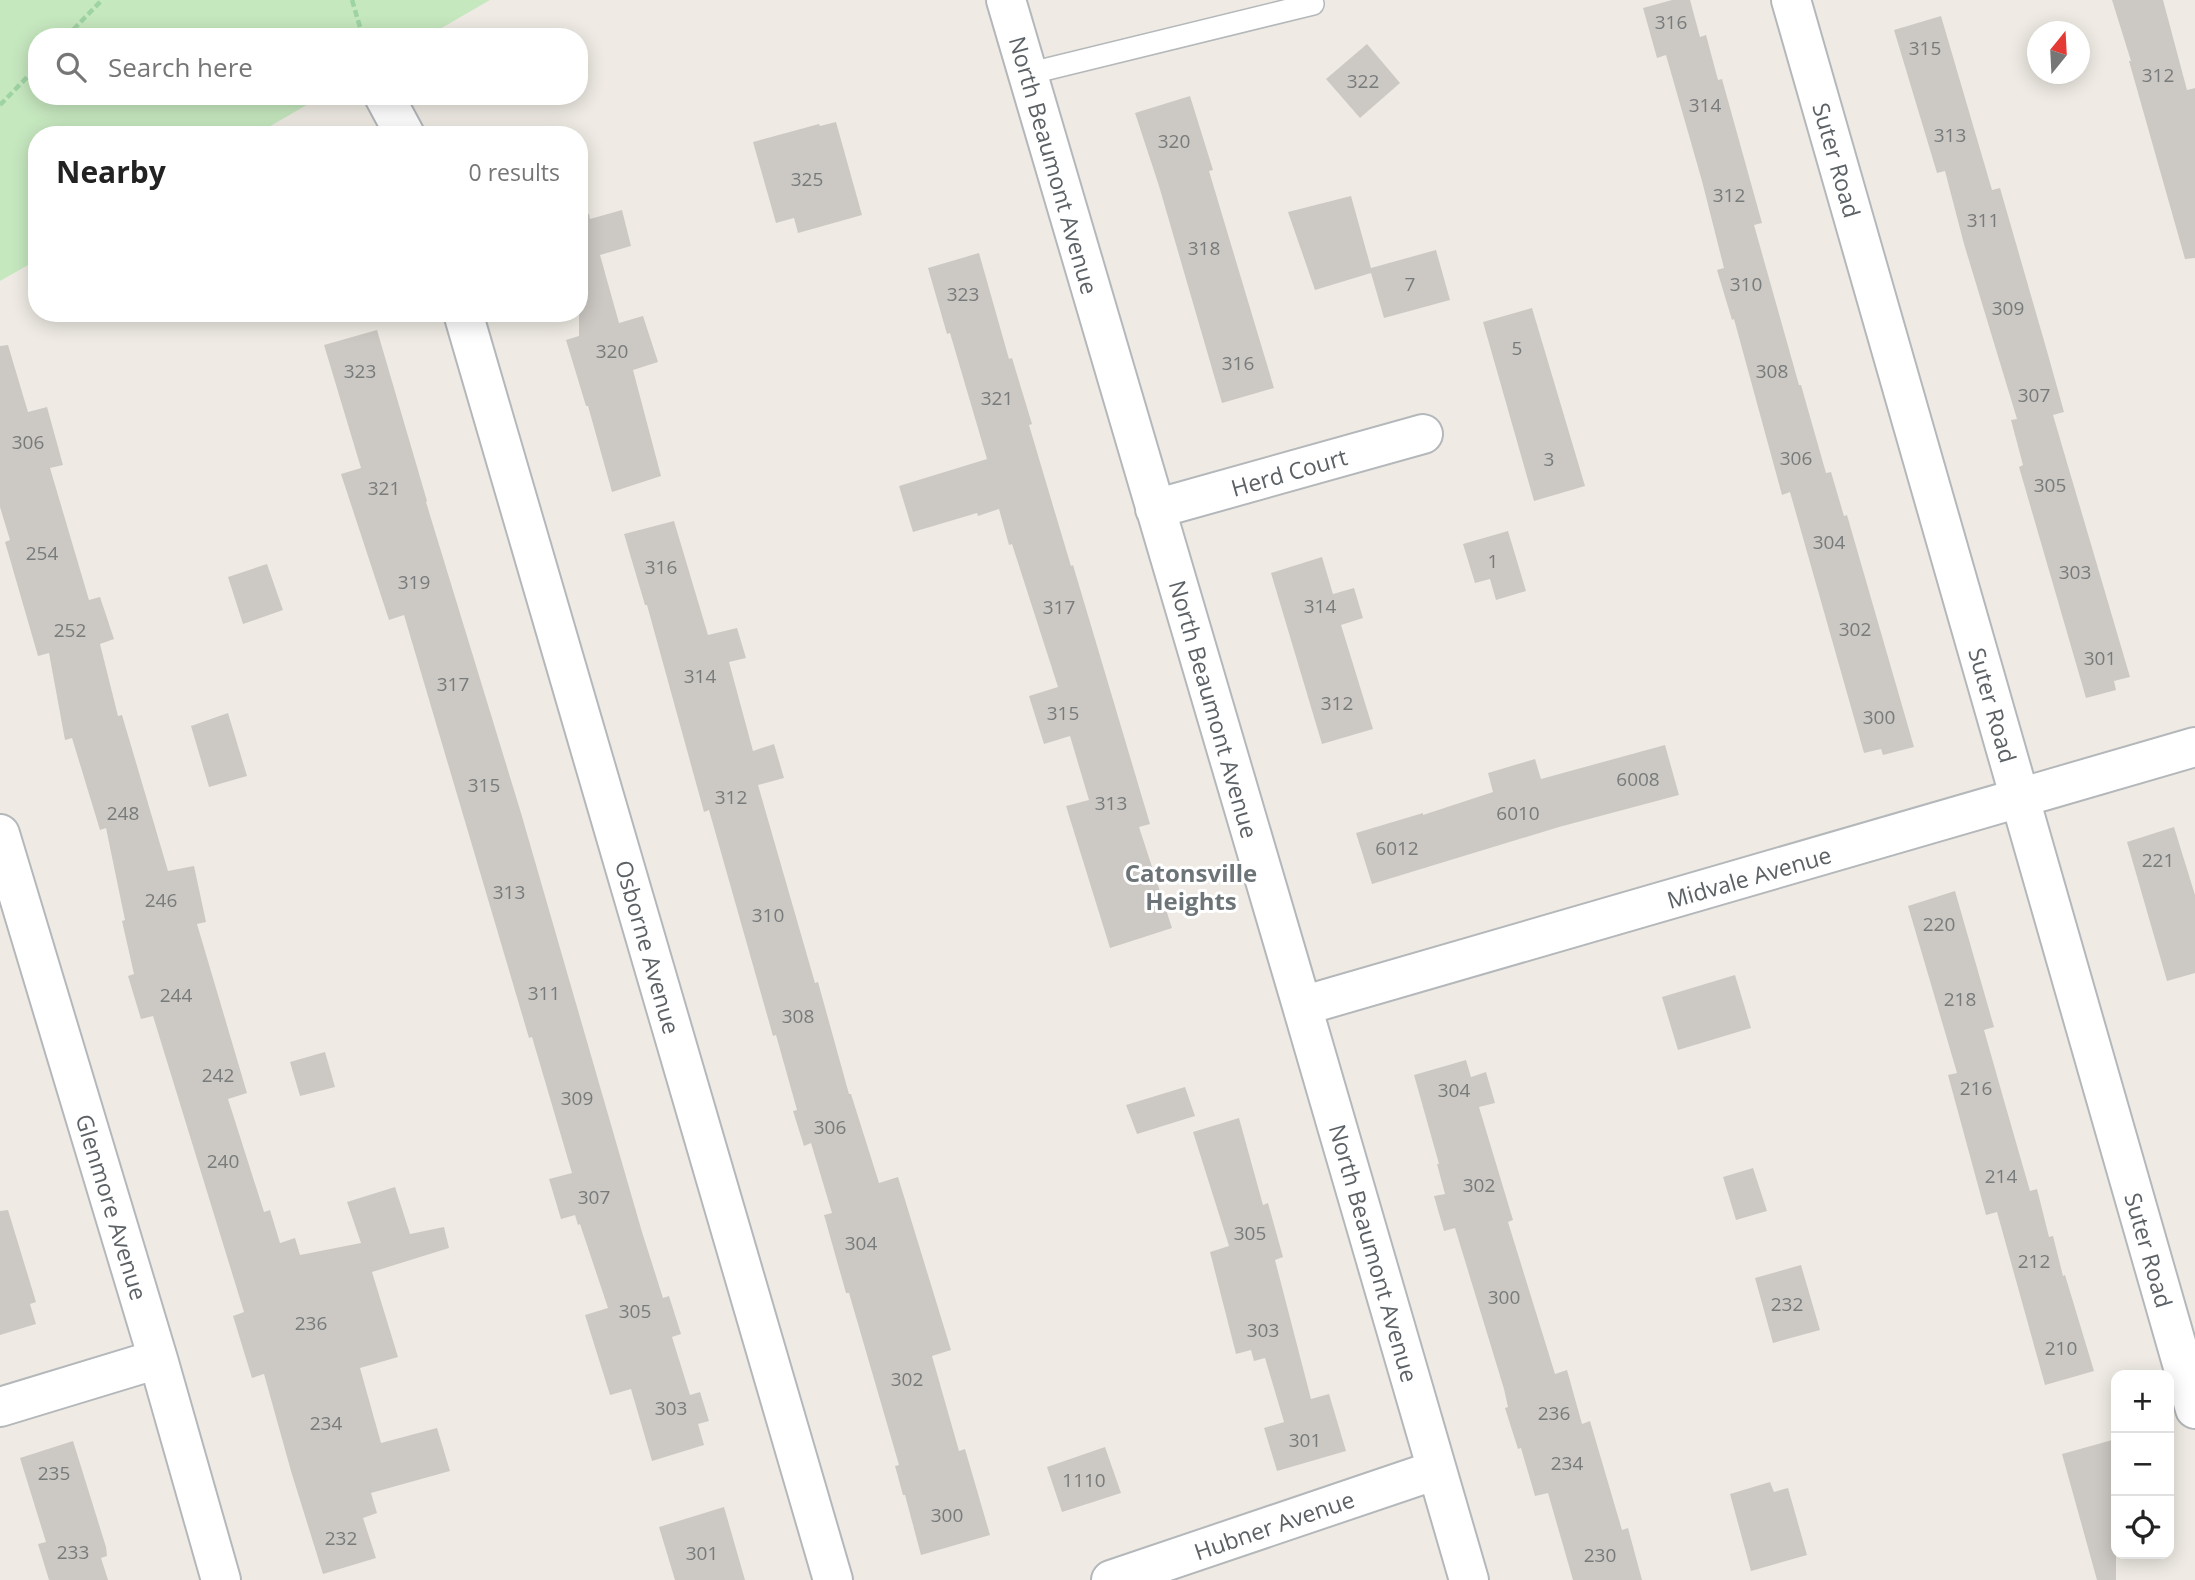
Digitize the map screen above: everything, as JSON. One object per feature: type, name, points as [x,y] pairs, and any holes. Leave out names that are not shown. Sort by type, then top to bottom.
[{"type":"street","name":"North Beaumont Avenue","points":[[1006,0],[1469,1580]]},
{"type":"street","name":"Suter Road","points":[[1791,0],[2195,1409]]},
{"type":"street","points":[[389,105],[400,126]]},
{"type":"street","name":"Osborne Avenue","points":[[466,322],[832,1580]]},
{"type":"street","name":"Herd Court","points":[[1155,509],[1423,435]]},
{"type":"street","name":"Midvale Avenue","points":[[1302,1006],[2195,747]]},
{"type":"street","name":"Glenmore Avenue","points":[[1,840],[158,1359],[221,1580]]},
{"type":"street","points":[[0,1407],[158,1359]]},
{"type":"street","name":"Hubner Avenue","points":[[1111,1580],[1436,1470]]},
{"type":"lane","points":[[1027,74],[1313,4]]},
{"type":"path","points":[[75,28],[102,0]]},
{"type":"path","points":[[352,0],[360,28]]},
{"type":"path","points":[[0,105],[28,76]]},
{"type":"green space","points":[[0,0],[490,0],[442,28],[28,28],[28,105],[307,105],[270,126],[28,126],[28,265],[0,281]]},
{"type":"building","points":[[1672,0],[1690,0],[1700,37],[1706,35],[1718,80],[1722,79],[1762,223],[1754,225],[1799,385],[1826,473],[1831,472],[1844,516],[1847,515],[1914,747],[1883,755],[1881,749],[1864,753],[1790,492],[1782,495],[1734,319],[1732,320],[1717,270],[1724,268],[1666,55],[1657,58],[1643,8]]},
{"type":"building","points":[[2112,0],[2163,0],[2187,90],[2195,88],[2195,258],[2185,259]]},
{"type":"building","points":[[1941,16],[1992,190],[2000,188],[2047,351],[2064,412],[2053,415],[2130,677],[2114,681],[2116,690],[2086,698],[2019,467],[2023,465],[2011,420],[2017,419],[1964,244],[1945,171],[1937,173],[1894,30]]},
{"type":"building","points":[[1367,44],[1400,83],[1360,118],[1326,79]]},
{"type":"building","points":[[1190,96],[1213,170],[1209,171],[1274,388],[1222,403],[1135,113]]},
{"type":"building","points":[[836,122],[862,215],[798,233],[794,218],[776,223],[753,142]]},
{"type":"building","points":[[1351,196],[1371,268],[1436,250],[1450,300],[1384,318],[1371,273],[1315,290],[1288,212]]},
{"type":"building","points":[[622,210],[631,246],[600,255],[619,323],[643,316],[658,362],[633,370],[661,476],[612,492],[566,340],[579,336],[579,322],[588,322],[588,214],[590,219]]},
{"type":"building","points":[[979,253],[1150,824],[1139,827],[1172,928],[1110,948],[1066,806],[1089,800],[1070,736],[1044,744],[1029,696],[1058,687],[999,509],[913,532],[899,486],[987,459],[928,268]]},
{"type":"building","points":[[1532,308],[1585,486],[1534,501],[1483,322]]},
{"type":"building","points":[[377,330],[642,1232],[663,1298],[669,1296],[681,1334],[672,1337],[690,1395],[700,1392],[709,1421],[698,1424],[704,1445],[652,1461],[631,1389],[610,1395],[585,1315],[608,1308],[580,1224],[578,1225],[575,1215],[561,1219],[549,1179],[572,1173],[532,1037],[529,1038],[404,615],[389,620],[341,474],[361,468],[324,345]]},
{"type":"building","points":[[8,345],[28,412],[47,407],[63,465],[50,468],[89,600],[100,597],[114,639],[100,644],[118,716],[122,715],[168,871],[194,866],[206,922],[197,924],[247,1093],[228,1099],[264,1212],[270,1210],[280,1243],[295,1238],[300,1255],[361,1243],[347,1202],[395,1187],[410,1234],[444,1227],[449,1248],[372,1272],[398,1357],[360,1368],[381,1443],[437,1428],[450,1471],[371,1493],[377,1513],[363,1518],[376,1558],[323,1574],[264,1374],[252,1378],[233,1316],[244,1312],[153,1016],[141,1019],[128,976],[134,974],[106,828],[100,830],[72,738],[65,740],[49,653],[38,656],[5,542],[10,540],[0,507],[0,346]]},
{"type":"building","points":[[674,521],[708,635],[737,628],[746,658],[729,662],[753,751],[774,744],[784,778],[758,785],[815,983],[818,982],[849,1094],[879,1183],[898,1177],[951,1350],[932,1356],[959,1451],[965,1449],[990,1535],[921,1555],[895,1466],[899,1465],[824,1215],[832,1213],[811,1143],[804,1146],[793,1111],[797,1110],[776,1035],[773,1036],[709,810],[704,812],[647,605],[624,534]]},
{"type":"building","points":[[1508,531],[1526,591],[1496,600],[1490,579],[1475,583],[1463,544]]},
{"type":"building","points":[[1322,557],[1333,594],[1354,588],[1363,618],[1341,625],[1373,729],[1322,744],[1271,573]]},
{"type":"building","points":[[267,564],[283,610],[243,624],[228,577]]},
{"type":"building","points":[[228,713],[247,776],[209,787],[191,726]]},
{"type":"building","points":[[1665,745],[1679,795],[1559,827],[1372,884],[1356,833],[1493,792],[1488,773],[1535,759],[1541,779]]},
{"type":"building","points":[[2174,827],[2195,895],[2195,973],[2167,981],[2127,842]]},
{"type":"building","points":[[1955,891],[1994,1027],[1984,1030],[2030,1191],[2037,1189],[2049,1237],[2053,1236],[2094,1371],[2045,1385],[1997,1212],[1986,1215],[1948,1075],[1957,1073],[1908,906]]},
{"type":"building","points":[[1735,975],[1751,1028],[1678,1050],[1662,997]]},
{"type":"building","points":[[325,1052],[335,1087],[300,1096],[290,1062]]},
{"type":"building","points":[[1466,1060],[1471,1077],[1486,1072],[1495,1103],[1479,1107],[1513,1220],[1508,1222],[1555,1374],[1567,1370],[1582,1424],[1590,1421],[1622,1530],[1628,1528],[1642,1580],[1573,1580],[1548,1493],[1535,1496],[1521,1448],[1518,1449],[1505,1408],[1508,1407],[1504,1389],[1455,1228],[1444,1231],[1434,1196],[1445,1194],[1414,1075]]},
{"type":"building","points":[[1185,1087],[1195,1116],[1137,1134],[1126,1105]]},
{"type":"building","points":[[1239,1118],[1263,1205],[1268,1203],[1283,1257],[1275,1260],[1311,1399],[1329,1394],[1346,1451],[1277,1471],[1264,1428],[1284,1422],[1265,1358],[1254,1361],[1251,1350],[1236,1354],[1210,1252],[1229,1246],[1193,1132]]},
{"type":"building","points":[[1753,1168],[1767,1211],[1736,1220],[1723,1177]]},
{"type":"building","points":[[8,1210],[36,1302],[30,1304],[36,1324],[0,1335],[0,1211]]},
{"type":"building","points":[[1801,1265],[1820,1330],[1773,1343],[1755,1278]]},
{"type":"building","points":[[2111,1440],[2111,1559],[2116,1559],[2116,1580],[2097,1580],[2062,1454]]},
{"type":"building","points":[[73,1441],[106,1547],[107,1556],[101,1558],[108,1580],[49,1580],[38,1544],[46,1542],[20,1458]]},
{"type":"building","points":[[1105,1447],[1121,1493],[1062,1512],[1047,1467]]},
{"type":"building","points":[[1770,1482],[1774,1492],[1788,1488],[1807,1555],[1751,1571],[1730,1494]]},
{"type":"building","points":[[724,1507],[745,1580],[675,1580],[659,1527]]},
{"type":"district","name":"Catonsville Heights","points":[[1191,886]]}]
